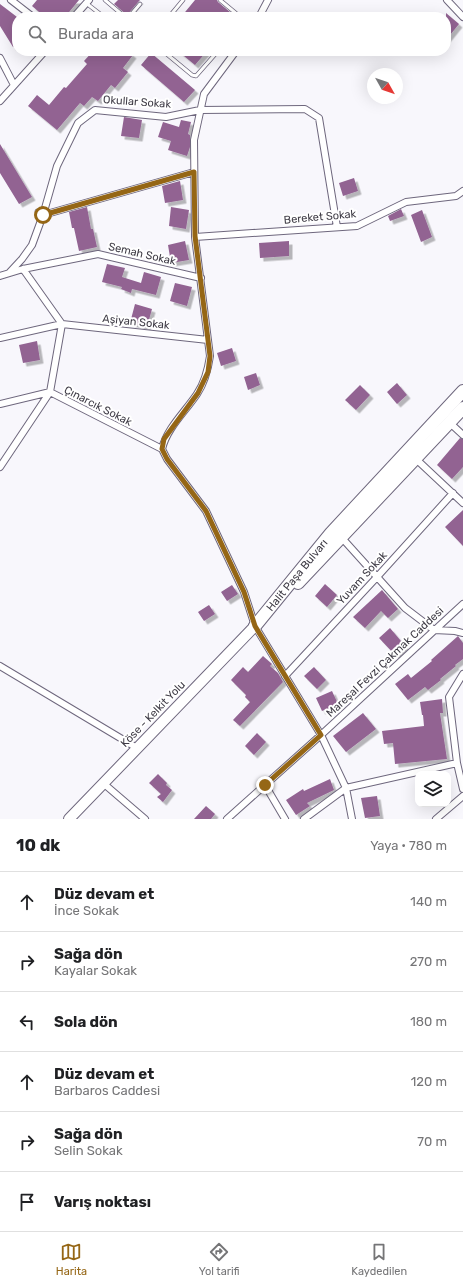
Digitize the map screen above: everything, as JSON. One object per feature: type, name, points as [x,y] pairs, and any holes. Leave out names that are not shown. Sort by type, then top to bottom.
[{"type":"highway","name":"Halit Paşa Bulvarı","points":[[255,626],[330,533],[463,391]]},
{"type":"highway","name":"Halit Paşa Bulvarı","points":[[255,626],[342,538],[463,408]]},
{"type":"main road","name":"Köse - Kelkit Yolu","points":[[69,819],[255,626]]},
{"type":"street","points":[[11,0],[27,12]]},
{"type":"street","points":[[262,12],[268,0]]},
{"type":"street","points":[[447,0],[463,17]]},
{"type":"street","points":[[82,12],[88,1]]},
{"type":"street","points":[[0,101],[10,94],[14,85],[43,56]]},
{"type":"street","points":[[232,56],[204,94],[194,140],[195,236],[210,356],[208,372],[198,393],[164,439],[162,449],[167,459],[206,511],[244,592],[255,626],[321,735],[346,788],[352,819]]},
{"type":"street","points":[[0,58],[14,85]]},
{"type":"street","name":"Okullar Sokak","points":[[9,274],[32,245],[43,215],[57,166],[78,123],[95,110],[133,111],[166,116],[200,110],[305,109],[319,118],[337,227]]},
{"type":"street","points":[[43,215],[194,172]]},
{"type":"street","name":"Bereket Sokak","points":[[195,236],[357,226],[406,202],[456,196],[463,191]]},
{"type":"street","name":"Semah Sokak","points":[[0,276],[23,269],[98,254],[201,278]]},
{"type":"street","points":[[0,467],[50,392],[62,324],[23,269]]},
{"type":"street","name":"Aşiyan Sokak","points":[[0,338],[62,324],[208,340]]},
{"type":"street","name":"Çınarcık Sokak","points":[[0,404],[50,392],[162,449]]},
{"type":"street","points":[[450,423],[463,435]]},
{"type":"street","points":[[416,459],[463,503]]},
{"type":"street","name":"Yuvam Sokak","points":[[285,676],[453,493]]},
{"type":"street","points":[[342,538],[405,608],[434,630],[463,633]]},
{"type":"street","name":"Mareşal Fevzi Çakmak Caddesi","points":[[227,819],[321,735],[463,604]]},
{"type":"street","points":[[0,666],[137,748]]},
{"type":"street","points":[[463,674],[449,697],[457,763],[463,789]]},
{"type":"street","points":[[304,819],[346,788],[457,763]]},
{"type":"street","points":[[104,783],[145,819]]},
{"type":"street","points":[[265,785],[284,819]]},
{"type":"street","points":[[440,818],[463,796]]},
{"type":"lane","points":[[105,0],[119,12]]},
{"type":"lane","points":[[173,12],[183,0]]},
{"type":"lane","points":[[220,0],[234,12]]},
{"type":"lane","points":[[88,1],[99,12]]},
{"type":"lane","points":[[133,12],[140,4]]},
{"type":"lane","points":[[168,56],[192,75],[196,76],[214,56]]},
{"type":"lane","points":[[37,211],[43,215]]},
{"type":"building","points":[[37,0],[79,0],[69,12],[39,12],[32,6]]},
{"type":"building","points":[[118,0],[140,0],[130,12],[123,12],[114,4]]},
{"type":"building","points":[[195,0],[217,0],[230,12],[185,12]]},
{"type":"building","points":[[0,4],[12,13],[12,45],[0,26]]},
{"type":"building","points":[[451,17],[459,24],[451,34]]},
{"type":"building","points":[[88,56],[132,56],[123,68],[128,72],[115,88],[111,85],[98,101],[92,97],[84,106],[80,103],[57,130],[28,106],[37,95],[49,105],[64,87],[66,88],[87,64],[84,61]]},
{"type":"building","points":[[148,56],[155,56],[195,90],[184,102],[141,65]]},
{"type":"building","points":[[184,56],[203,56],[195,65]]},
{"type":"building","points":[[124,117],[142,120],[139,138],[121,136]]},
{"type":"building","points":[[181,120],[191,122],[188,134],[190,135],[190,147],[187,156],[168,150],[171,141],[158,137],[163,122],[179,127]]},
{"type":"building","points":[[0,144],[32,197],[19,204],[0,173]]},
{"type":"building","points":[[354,178],[358,191],[343,196],[339,183]]},
{"type":"building","points":[[180,181],[183,200],[165,203],[162,186]]},
{"type":"building","points":[[87,207],[91,229],[93,229],[97,247],[79,251],[69,212]]},
{"type":"building","points":[[171,207],[189,210],[186,229],[169,226]]},
{"type":"building","points":[[401,209],[404,216],[390,221],[388,216]]},
{"type":"building","points":[[422,210],[432,237],[421,242],[411,215]]},
{"type":"building","points":[[185,241],[189,260],[171,263],[168,245]]},
{"type":"building","points":[[289,241],[289,256],[260,258],[259,243]]},
{"type":"building","points":[[107,264],[125,268],[122,277],[141,283],[144,272],[161,277],[156,295],[132,289],[131,293],[121,289],[122,287],[102,282]]},
{"type":"building","points":[[175,283],[192,287],[187,306],[170,301]]},
{"type":"building","points":[[135,304],[152,309],[147,327],[130,323]]},
{"type":"building","points":[[37,341],[40,360],[23,363],[19,345]]},
{"type":"building","points":[[232,348],[236,361],[221,366],[217,353]]},
{"type":"building","points":[[256,373],[260,385],[248,390],[244,377]]},
{"type":"building","points":[[397,383],[407,395],[397,404],[387,392]]},
{"type":"building","points":[[360,385],[370,395],[356,410],[345,400]]},
{"type":"building","points":[[460,438],[463,439],[463,467],[452,479],[437,465]]},
{"type":"building","points":[[463,510],[463,546],[445,527]]},
{"type":"building","points":[[325,584],[337,595],[327,607],[315,596]]},
{"type":"building","points":[[232,585],[238,594],[227,601],[221,592]]},
{"type":"building","points":[[382,590],[398,609],[388,618],[381,611],[365,628],[353,617]]},
{"type":"building","points":[[209,605],[215,614],[204,621],[198,612]]},
{"type":"building","points":[[390,628],[406,647],[396,656],[379,638]]},
{"type":"building","points":[[458,636],[463,643],[463,659],[428,690],[425,687],[408,700],[395,684],[408,674],[411,678],[432,661],[431,660]]},
{"type":"building","points":[[263,656],[272,664],[270,666],[278,673],[283,682],[240,726],[233,720],[250,702],[245,697],[246,695],[231,680],[243,667],[248,672]]},
{"type":"building","points":[[314,667],[326,680],[317,689],[304,676]]},
{"type":"building","points":[[332,691],[338,704],[322,711],[316,698]]},
{"type":"building","points":[[442,699],[443,713],[440,713],[447,759],[395,764],[393,743],[384,744],[382,731],[424,726],[420,702]]},
{"type":"building","points":[[363,713],[376,729],[346,752],[333,736]]},
{"type":"building","points":[[257,733],[266,742],[254,755],[245,746]]},
{"type":"building","points":[[158,774],[167,783],[166,785],[172,790],[163,802],[157,797],[161,794],[149,783]]},
{"type":"building","points":[[330,779],[334,790],[307,803],[310,806],[296,815],[286,800],[303,789],[304,791]]},
{"type":"building","points":[[377,796],[380,816],[365,818],[361,798]]},
{"type":"building","points":[[206,806],[215,814],[211,819],[194,819]]},
{"type":"route","points":[[43,215],[194,172],[195,236],[210,356],[208,372],[198,393],[164,439],[162,449],[167,459],[206,511],[244,592],[255,626],[321,735],[265,785]]}]
